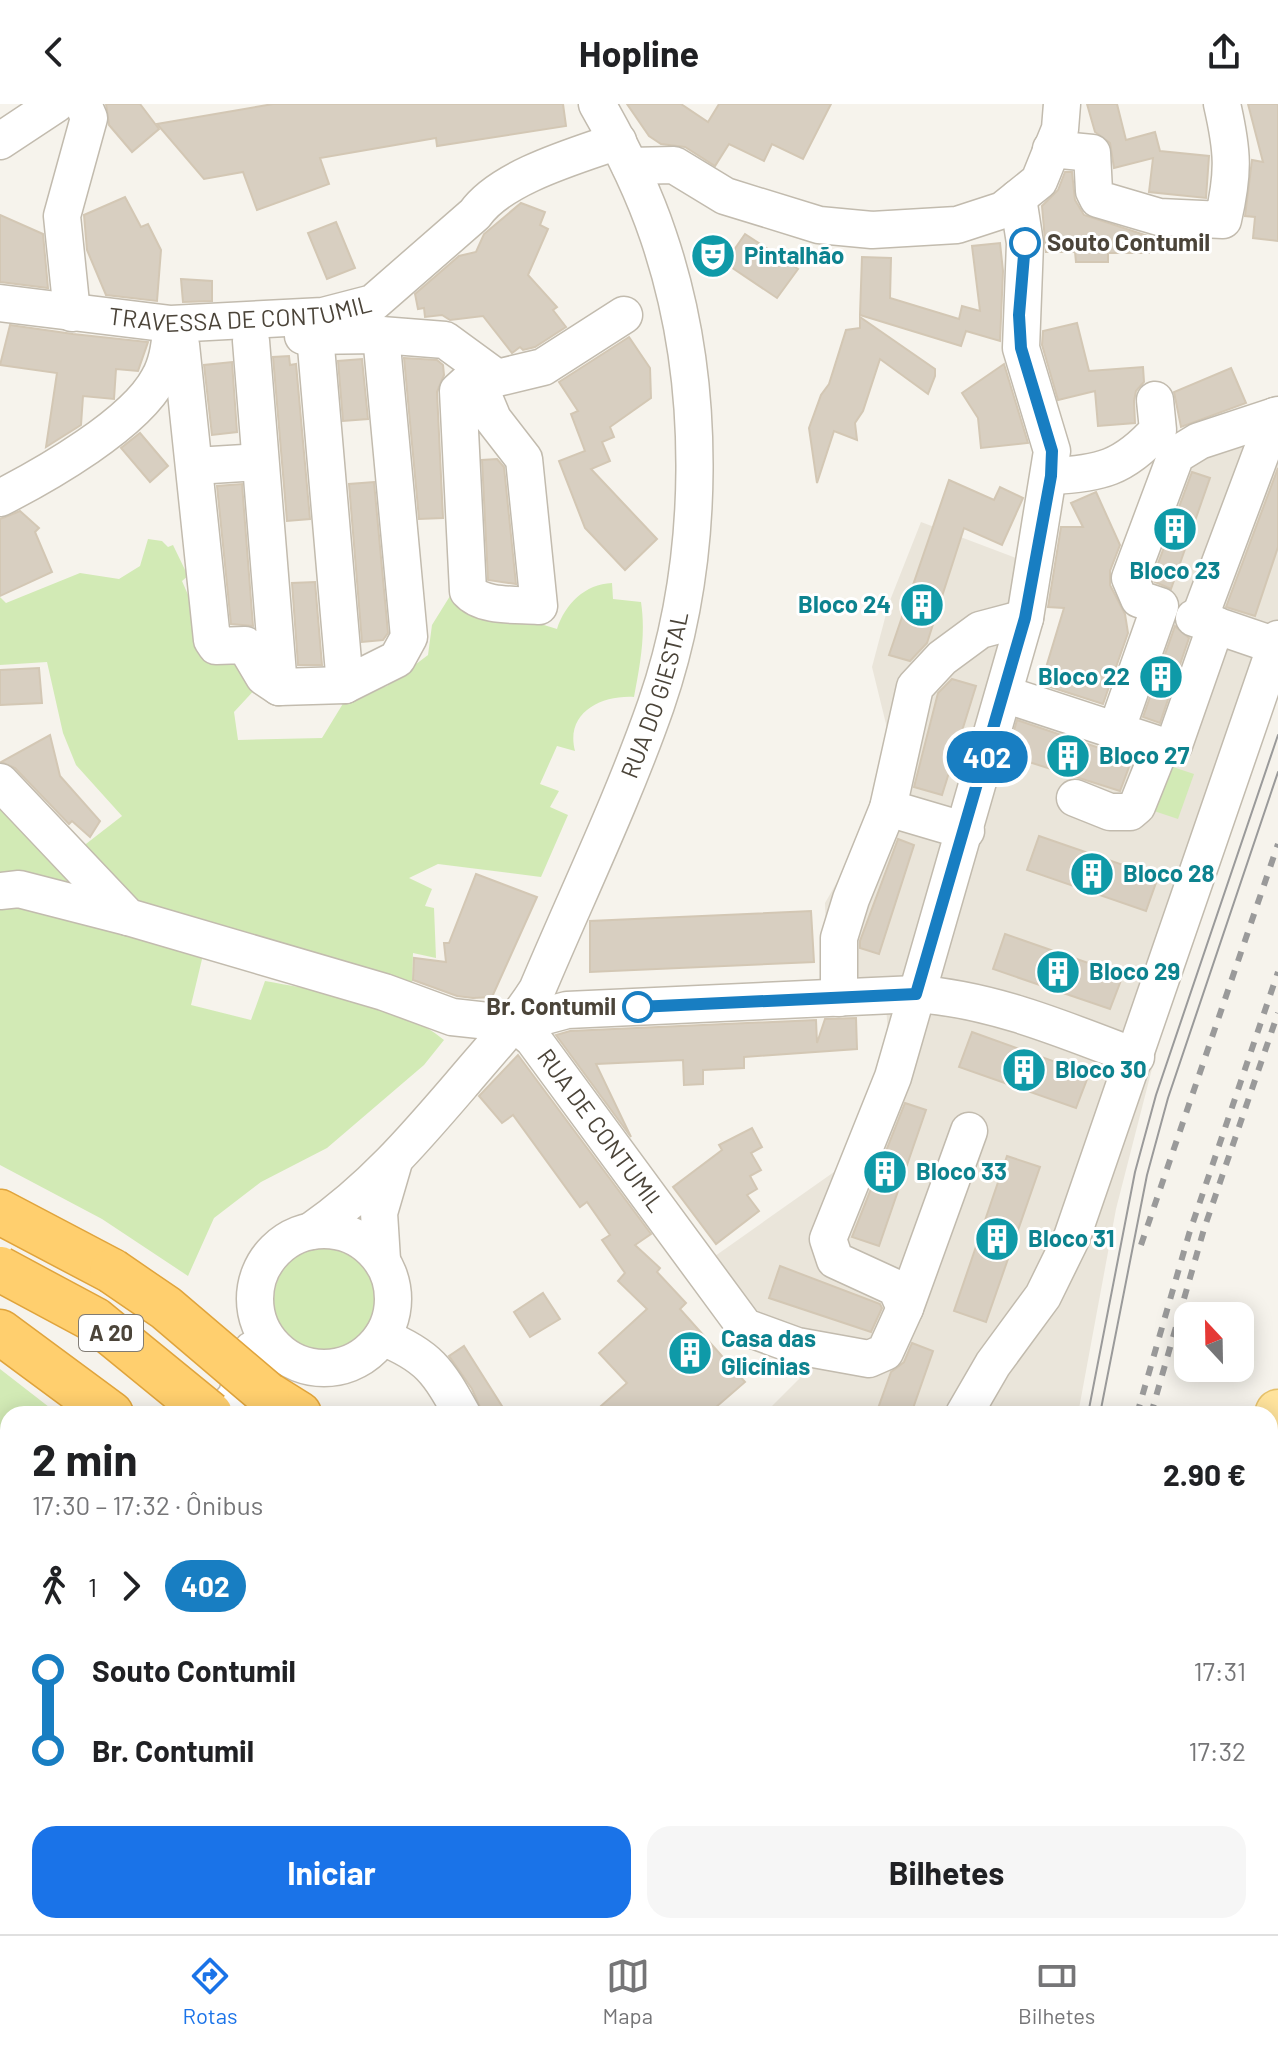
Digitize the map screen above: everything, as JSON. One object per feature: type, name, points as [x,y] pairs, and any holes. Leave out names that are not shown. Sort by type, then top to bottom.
[{"type":"highway","name":"A 20","points":[[0,1212],[112,1271],[178,1317],[243,1406]]},
{"type":"highway","name":"A 20","points":[[0,1269],[95,1320],[241,1406]]},
{"type":"highway","points":[[0,1332],[100,1406]]},
{"type":"street","points":[[0,141],[56,104]]},
{"type":"street","points":[[72,313],[62,216],[89,118],[83,104]]},
{"type":"street","name":"RUA DO GIESTAL","points":[[311,1231],[352,1203],[394,1164],[515,1024],[537,990],[656,705],[680,616],[695,498],[692,408],[677,303],[658,235],[624,153],[597,104]]},
{"type":"street","points":[[624,153],[674,165],[725,196],[819,225],[872,230],[957,225],[1003,210],[1039,181],[1060,129],[1062,104]]},
{"type":"street","points":[[1051,149],[1092,153],[1094,191],[1098,199],[1159,217],[1223,220],[1232,181],[1232,146],[1222,104]]},
{"type":"street","name":"TRAVESSA DE CONTUMIL","points":[[1,307],[72,313],[174,338],[323,316],[373,303],[475,214],[485,200],[521,179],[624,153]]},
{"type":"street","points":[[905,1308],[896,1288],[835,1260],[828,1239],[893,1077],[966,831],[1025,618],[1051,476],[1052,451],[1021,348],[1019,315],[1025,243],[1018,198]]},
{"type":"street","points":[[174,338],[251,341],[315,335],[381,335],[445,340],[480,376],[493,419],[524,459],[539,606],[474,599],[468,591],[458,391],[480,376],[497,378],[543,367],[624,315]]},
{"type":"street","points":[[315,335],[345,685]]},
{"type":"street","points":[[174,338],[195,466],[212,640],[216,646],[245,645],[264,677],[279,687],[345,685],[397,659],[409,637],[381,335]]},
{"type":"street","points":[[0,498],[64,465],[133,407],[159,379],[174,338]]},
{"type":"street","points":[[251,341],[279,687]]},
{"type":"street","points":[[1051,476],[1094,474],[1128,459],[1158,430],[1155,400]]},
{"type":"street","points":[[969,1406],[993,1364],[1043,1296],[1072,1237],[1277,642],[1139,599],[1130,578],[1176,455],[1199,441],[1276,416]]},
{"type":"street","points":[[1004,694],[1161,746],[1174,745],[1207,622],[1276,416]]},
{"type":"street","points":[[195,466],[260,462]]},
{"type":"street","points":[[1116,731],[1160,606]]},
{"type":"street","points":[[839,998],[839,938],[851,899],[888,808],[915,687],[942,658],[980,630],[1025,618]]},
{"type":"street","points":[[1075,798],[1110,812],[1130,812],[1137,806],[1161,746]]},
{"type":"street","points":[[0,782],[128,917]]},
{"type":"street","points":[[888,808],[966,831]]},
{"type":"street","points":[[0,891],[19,889],[128,917],[369,987],[452,1017],[515,1024],[567,1010],[938,995],[1030,1017],[1136,1057]]},
{"type":"street","name":"RUA DE CONTUMIL","points":[[515,1024],[533,1039],[745,1327],[797,1346],[869,1359],[885,1352],[905,1308],[969,1131]]},
{"type":"street","name":"RUA DO GIESTAL","points":[[382,1260],[379,1213],[394,1164]]},
{"type":"street","points":[[244,1406],[257,1312],[256,1291],[262,1270],[273,1252],[291,1239],[311,1231],[351,1235],[368,1245],[382,1260],[394,1298],[391,1318],[382,1337],[369,1352],[351,1362],[332,1367],[311,1367],[267,1381],[246,1406]]},
{"type":"street","points":[[257,1312],[263,1331],[276,1348],[292,1360],[311,1367]]},
{"type":"street","points":[[382,1337],[416,1351],[442,1379],[457,1406]]},
{"type":"shaded area","points":[[1278,407],[1278,674],[1175,979],[1116,1209],[1079,1406],[772,1406],[800,1378],[708,1261],[851,1160],[888,1034],[884,977],[828,983],[825,903],[881,805],[887,728],[872,667],[889,603],[921,522],[1016,558],[997,674],[1106,717],[1143,618],[1157,465]]},
{"type":"green space","points":[[148,539],[162,541],[168,547],[173,545],[188,576],[182,581],[195,611],[240,648],[260,684],[234,712],[238,740],[322,738],[347,697],[387,686],[428,655],[432,625],[450,596],[557,629],[565,611],[577,597],[602,584],[612,583],[613,599],[641,602],[643,638],[634,697],[609,699],[588,709],[575,726],[575,751],[557,746],[540,784],[559,791],[550,807],[568,815],[541,877],[438,864],[409,878],[432,889],[425,906],[434,908],[436,958],[413,953],[412,989],[143,911],[82,847],[122,816],[76,765],[63,733],[47,662],[0,665],[0,597],[6,603],[80,573],[119,579],[140,566]]},
{"type":"green space","points":[[1164,764],[1194,774],[1178,819],[1148,809]]},
{"type":"green space","points":[[0,793],[91,894],[0,883]]},
{"type":"green space","points":[[0,898],[203,955],[191,1005],[251,1020],[265,981],[335,994],[382,1007],[425,1027],[444,1040],[424,1065],[327,1148],[261,1182],[214,1218],[188,1276],[102,1219],[0,1165]]},
{"type":"green space","points":[[328,1246],[349,1250],[366,1262],[378,1279],[382,1300],[378,1321],[366,1338],[349,1350],[328,1354],[307,1350],[290,1338],[278,1321],[274,1300],[278,1279],[290,1262],[307,1250]]},
{"type":"green space","points":[[0,1369],[48,1406],[0,1406]]},
{"type":"building","points":[[106,104],[140,104],[159,129],[132,152],[109,125]]},
{"type":"building","points":[[273,104],[563,104],[566,126],[437,146],[436,138],[320,158],[329,184],[257,210],[243,172],[204,179],[157,124]]},
{"type":"building","points":[[627,104],[681,104],[708,122],[719,104],[831,104],[803,159],[772,144],[764,161],[729,144],[715,166],[685,147],[661,144],[649,136]]},
{"type":"building","points":[[1087,104],[1117,104],[1126,140],[1155,132],[1160,151],[1209,156],[1206,198],[1149,192],[1153,158],[1114,168],[1110,143],[1095,132]]},
{"type":"building","points":[[1248,104],[1278,104],[1278,241],[1253,238],[1255,217],[1245,216],[1252,160],[1263,162]]},
{"type":"building","points":[[1065,172],[1072,172],[1075,200],[1084,215],[1148,236],[1149,253],[1108,253],[1108,262],[1076,262],[1075,252],[1046,252],[1042,206],[1058,190]]},
{"type":"building","points":[[125,197],[141,227],[148,224],[161,250],[157,301],[106,295],[87,250],[84,215]]},
{"type":"building","points":[[521,203],[545,212],[540,225],[548,229],[528,275],[557,307],[553,310],[566,327],[535,347],[523,350],[520,347],[512,353],[483,316],[450,320],[442,315],[425,317],[424,308],[418,309],[415,294],[459,256],[476,252],[484,234]]},
{"type":"building","points":[[0,215],[43,234],[48,288],[0,282]]},
{"type":"building","points":[[336,222],[355,268],[327,279],[308,233]]},
{"type":"building","points":[[745,234],[798,269],[777,298],[725,263]]},
{"type":"building","points":[[1000,243],[1003,271],[1000,341],[966,331],[961,346],[860,315],[862,257],[891,258],[890,298],[959,319],[962,306],[980,311],[972,246]]},
{"type":"building","points":[[181,279],[212,281],[212,301],[183,302]]},
{"type":"building","points":[[860,317],[935,369],[935,376],[928,394],[880,359],[863,411],[855,423],[857,440],[834,431],[817,483],[809,428],[821,395],[829,384],[846,330],[860,328]]},
{"type":"building","points":[[1077,323],[1089,371],[1143,367],[1144,382],[1136,391],[1134,401],[1135,423],[1098,426],[1095,391],[1058,400],[1042,345],[1043,331]]},
{"type":"building","points":[[10,325],[148,342],[138,371],[116,369],[114,399],[83,396],[81,425],[46,447],[57,373],[0,365]]},
{"type":"building","points":[[629,337],[650,368],[651,398],[610,427],[614,437],[602,442],[610,461],[591,469],[657,539],[625,570],[585,528],[559,461],[585,451],[571,414],[578,411],[559,382]]},
{"type":"building","points":[[289,356],[290,365],[296,364],[310,519],[287,521],[273,357]]},
{"type":"building","points":[[404,358],[437,360],[443,365],[444,375],[437,392],[443,518],[419,519]]},
{"type":"building","points":[[362,359],[368,419],[343,421],[338,361]]},
{"type":"building","points":[[232,362],[237,432],[212,435],[204,365]]},
{"type":"building","points":[[1004,364],[1028,443],[981,448],[978,418],[962,393]]},
{"type":"building","points":[[1231,368],[1246,403],[1181,427],[1174,392]]},
{"type":"building","points":[[140,433],[168,466],[150,482],[121,448]]},
{"type":"building","points":[[497,459],[504,467],[516,584],[488,580],[482,460]]},
{"type":"building","points":[[1278,468],[1278,547],[1255,616],[1226,607]]},
{"type":"building","points":[[1192,472],[1210,478],[1171,589],[1155,582],[1153,577]]},
{"type":"building","points":[[949,480],[994,500],[1000,487],[1023,498],[1002,545],[964,528],[927,643],[910,661],[889,655]]},
{"type":"building","points":[[374,482],[388,633],[383,640],[362,642],[349,484]]},
{"type":"building","points":[[242,484],[253,626],[231,624],[217,486]]},
{"type":"building","points":[[1096,492],[1120,545],[1110,571],[1110,585],[1125,614],[1128,633],[1103,704],[1041,684],[1064,608],[1048,607],[1061,527],[1083,527],[1071,503]]},
{"type":"building","points":[[20,511],[39,528],[35,532],[52,572],[0,596],[0,519]]},
{"type":"building","points":[[315,582],[322,665],[298,665],[292,583]]},
{"type":"building","points":[[1175,626],[1189,638],[1160,723],[1143,717]]},
{"type":"building","points":[[39,668],[42,703],[0,705],[0,670]]},
{"type":"building","points":[[952,679],[976,686],[942,795],[914,787],[938,693]]},
{"type":"building","name":"Bloco 27","points":[[1017,720],[1132,759],[1120,791],[1007,755]]},
{"type":"building","points":[[50,735],[60,776],[100,821],[90,837],[72,821],[69,824],[15,768],[1,762]]},
{"type":"building","name":"Bloco 28","points":[[1039,836],[1158,877],[1146,911],[1027,870]]},
{"type":"building","points":[[898,839],[914,845],[879,954],[860,948],[860,941]]},
{"type":"building","points":[[476,874],[537,897],[492,997],[473,998],[457,996],[413,980],[414,958],[446,962],[444,943],[449,943]]},
{"type":"building","points":[[811,911],[814,962],[590,972],[590,921]]},
{"type":"building","name":"Bloco 29","points":[[1005,934],[1123,975],[1110,1009],[993,969]]},
{"type":"building","points":[[856,1018],[857,1049],[744,1057],[744,1068],[703,1070],[703,1084],[684,1085],[683,1060],[596,1064],[631,1137],[556,1035],[570,1031],[816,1020],[817,1043],[825,1019]]},
{"type":"building","name":"Bloco 30","points":[[972,1032],[1089,1074],[1076,1108],[959,1067]]},
{"type":"building","points":[[518,1055],[651,1234],[635,1245],[660,1268],[657,1272],[686,1303],[680,1309],[745,1382],[717,1406],[601,1406],[627,1383],[599,1353],[647,1309],[618,1281],[625,1273],[602,1240],[610,1235],[587,1202],[580,1207],[513,1115],[502,1123],[479,1096]]},
{"type":"building","name":"Bloco 33","points":[[905,1103],[926,1110],[879,1246],[852,1237]]},
{"type":"building","points":[[752,1128],[762,1147],[751,1153],[761,1170],[750,1176],[757,1189],[747,1195],[759,1211],[716,1244],[673,1187],[722,1150],[719,1145]]},
{"type":"building","name":"Bloco 31","points":[[1007,1156],[1040,1167],[986,1322],[954,1311]]},
{"type":"building","points":[[780,1266],[880,1304],[882,1308],[871,1332],[769,1298]]},
{"type":"building","points":[[543,1293],[560,1319],[530,1337],[514,1312]]},
{"type":"building","points":[[912,1343],[933,1351],[914,1406],[879,1406],[891,1372],[904,1362]]},
{"type":"building","points":[[464,1346],[502,1406],[479,1406],[472,1389],[449,1356]]},
{"type":"tram line","points":[[1090,1406],[1135,1172],[1156,1095],[1278,735]]},
{"type":"tram line","points":[[1102,1406],[1147,1175],[1168,1098],[1278,772]]},
{"type":"railway","points":[[1141,1245],[1278,844]]},
{"type":"railway","points":[[1139,1406],[1189,1234],[1278,972]]},
{"type":"railway","points":[[1153,1406],[1204,1229],[1278,1013]]},
{"type":"bus line","name":"402","points":[[638,1007],[916,994],[1025,618],[1051,476],[1052,451],[1021,348],[1019,315],[1025,243]]},
{"type":"place","name":"Souto Contumil","points":[[1025,243]]},
{"type":"place","name":"Pintalhão","points":[[713,256]]},
{"type":"place","name":"Bloco 23","points":[[1175,529]]},
{"type":"place","name":"Bloco 24","points":[[922,605]]},
{"type":"place","name":"Bloco 22","points":[[1161,677]]},
{"type":"place","name":"Bloco 27","points":[[1068,756]]},
{"type":"place","name":"Bloco 28","points":[[1092,874]]},
{"type":"place","name":"Bloco 29","points":[[1058,972]]},
{"type":"place","name":"Br. Contumil","points":[[638,1007]]},
{"type":"place","name":"Bloco 30","points":[[1024,1070]]},
{"type":"place","name":"Bloco 33","points":[[885,1172]]},
{"type":"place","name":"Bloco 31","points":[[997,1239]]},
{"type":"place","name":"Casa das Glicínias","points":[[690,1353]]}]
